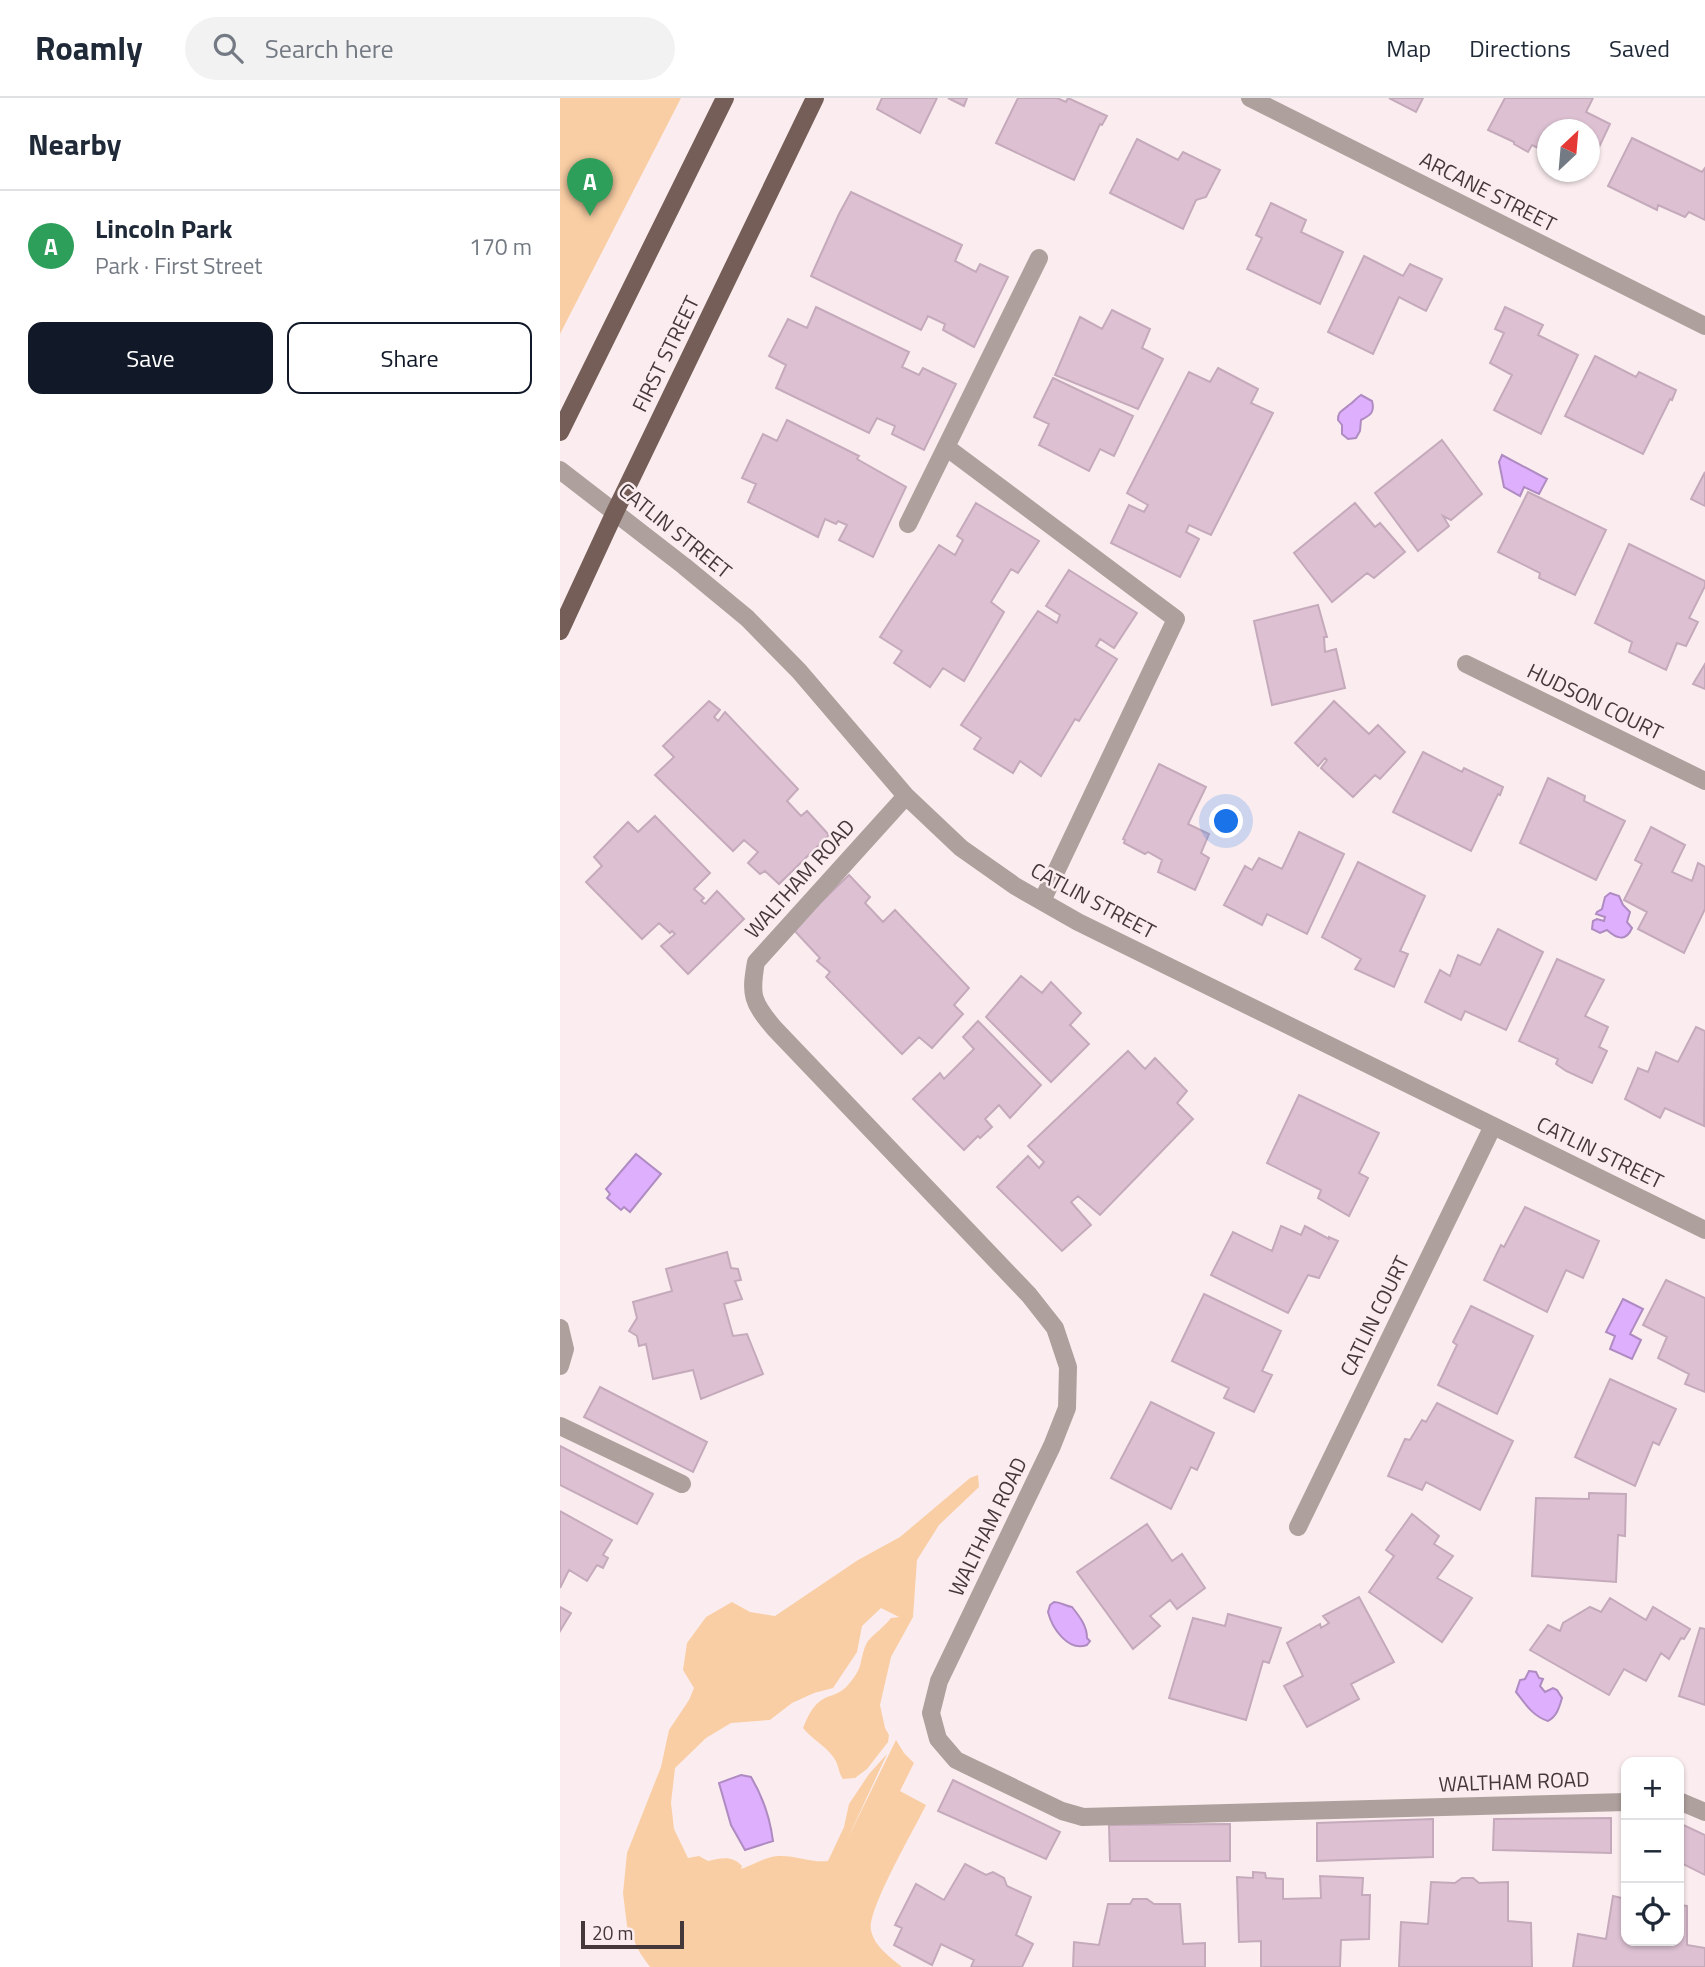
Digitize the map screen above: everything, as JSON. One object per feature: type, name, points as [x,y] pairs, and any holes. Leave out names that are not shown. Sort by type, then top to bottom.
[{"type":"main road","points":[[560,432],[725,98]]},
{"type":"main road","name":"FIRST STREET","points":[[560,631],[815,98]]},
{"type":"street","name":"ARCANE STREET","points":[[1256,99],[1705,326]]},
{"type":"street","points":[[908,524],[1039,258]]},
{"type":"street","points":[[946,447],[1176,619],[1042,901]]},
{"type":"street","name":"CATLIN STREET","points":[[560,470],[747,618],[799,671],[906,796],[961,848],[1015,886],[1078,922],[1705,1230]]},
{"type":"street","name":"HUDSON COURT","points":[[1466,664],[1705,781]]},
{"type":"street","name":"WALTHAM ROAD","points":[[906,796],[756,962],[752,986],[758,1009],[774,1028],[1029,1296],[1055,1328],[1068,1367],[1067,1408],[1052,1446],[939,1681],[931,1713],[938,1740],[956,1760],[1062,1811],[1083,1817],[1621,1802]]},
{"type":"street","name":"CATLIN COURT","points":[[1298,1527],[1493,1126]]},
{"type":"street","points":[[560,1328],[565,1349],[560,1366]]},
{"type":"street","points":[[560,1426],[682,1484]]},
{"type":"street","points":[[1684,1803],[1705,1812]]},
{"type":"shaded area","points":[[560,98],[681,98],[560,334]]},
{"type":"shaded area","points":[[1361,395],[1372,401],[1372,411],[1361,420],[1356,438],[1348,439],[1342,434],[1339,414]]},
{"type":"shaded area","points":[[1502,455],[1547,479],[1539,494],[1524,487],[1520,496],[1504,487],[1499,462]]},
{"type":"shaded area","points":[[1610,893],[1619,896],[1630,912],[1627,922],[1632,928],[1621,938],[1607,930],[1600,933],[1592,929],[1593,921],[1604,921],[1605,917],[1596,914],[1602,909],[1605,897]]},
{"type":"shaded area","points":[[636,1154],[661,1174],[630,1212],[624,1207],[621,1210],[607,1198],[610,1194],[606,1189]]},
{"type":"shaded area","points":[[1623,1299],[1643,1309],[1630,1334],[1641,1340],[1632,1359],[1610,1349],[1615,1336],[1606,1332]]},
{"type":"shaded area","points":[[978,1475],[979,1487],[939,1525],[917,1560],[913,1617],[891,1657],[880,1705],[889,1735],[888,1742],[867,1769],[855,1778],[843,1779],[831,1754],[803,1728],[817,1704],[843,1690],[852,1680],[868,1641],[891,1618],[899,1617],[881,1608],[862,1626],[857,1652],[833,1688],[792,1703],[770,1720],[731,1723],[706,1738],[675,1768],[671,1803],[674,1829],[688,1858],[699,1856],[708,1861],[731,1859],[742,1866],[741,1869],[778,1856],[828,1861],[844,1827],[849,1804],[869,1774],[887,1754],[847,1840],[896,1740],[914,1763],[900,1791],[926,1805],[876,1905],[871,1930],[879,1946],[902,1967],[650,1967],[627,1926],[623,1893],[627,1853],[661,1767],[669,1730],[694,1688],[683,1670],[687,1643],[706,1617],[732,1602],[750,1612],[775,1616],[858,1560],[900,1537],[970,1478]]},
{"type":"shaded area","points":[[1054,1602],[1072,1607],[1083,1622],[1090,1641],[1087,1645],[1073,1645],[1057,1631],[1048,1612]]},
{"type":"shaded area","points":[[1529,1671],[1536,1672],[1539,1678],[1543,1679],[1540,1686],[1545,1692],[1553,1688],[1562,1698],[1556,1714],[1548,1721],[1533,1713],[1516,1692],[1520,1680],[1525,1679]]},
{"type":"shaded area","points":[[741,1775],[751,1777],[759,1792],[773,1841],[745,1850],[731,1825],[719,1783]]},
{"type":"building","points":[[882,98],[937,98],[920,133],[877,109]]},
{"type":"building","points":[[948,98],[967,98],[964,106]]},
{"type":"building","points":[[1018,98],[1057,98],[1066,102],[1068,98],[1107,116],[1102,125],[1100,124],[1074,180],[996,143]]},
{"type":"building","points":[[1389,98],[1423,98],[1416,112]]},
{"type":"building","points":[[1505,98],[1593,98],[1586,112],[1600,119],[1537,119],[1537,148],[1532,145],[1528,152],[1488,130]]},
{"type":"building","points":[[1600,119],[1610,124],[1600,145]]},
{"type":"building","points":[[1632,138],[1702,172],[1705,168],[1705,220],[1689,212],[1685,217],[1658,205],[1657,210],[1608,186]]},
{"type":"building","points":[[1137,139],[1178,160],[1183,152],[1220,170],[1206,197],[1196,200],[1183,229],[1110,193]]},
{"type":"building","points":[[851,192],[962,245],[955,261],[976,272],[980,264],[1008,277],[974,347],[943,330],[945,324],[928,316],[921,330],[811,276]]},
{"type":"building","points":[[1271,203],[1306,220],[1301,232],[1343,252],[1320,304],[1247,269],[1262,238],[1256,235]]},
{"type":"building","points":[[1364,256],[1403,276],[1410,264],[1442,279],[1426,311],[1399,297],[1373,354],[1328,332]]},
{"type":"building","points":[[816,307],[909,352],[902,367],[919,375],[923,368],[956,384],[924,450],[892,434],[895,426],[877,418],[869,433],[776,388],[786,365],[769,356],[788,319],[807,328]]},
{"type":"building","points":[[1505,307],[1543,325],[1538,335],[1578,355],[1541,434],[1494,410],[1512,375],[1490,363],[1504,333],[1495,329]]},
{"type":"building","points":[[1112,310],[1150,329],[1142,348],[1163,359],[1138,409],[1055,375],[1080,317],[1102,329]]},
{"type":"building","points":[[1595,356],[1636,377],[1639,372],[1676,390],[1643,454],[1565,416]]},
{"type":"building","points":[[1218,368],[1258,389],[1251,403],[1273,413],[1211,535],[1189,525],[1186,532],[1199,539],[1180,577],[1111,543],[1129,505],[1144,512],[1148,505],[1127,493],[1189,372],[1210,382]]},
{"type":"building","points":[[1053,378],[1133,416],[1114,456],[1100,449],[1089,471],[1039,445],[1049,424],[1034,417]]},
{"type":"building","points":[[787,420],[859,456],[857,459],[906,487],[873,557],[839,540],[847,525],[838,521],[836,524],[825,519],[818,537],[748,502],[756,484],[742,478],[763,434],[777,441]]},
{"type":"building","points":[[1442,440],[1482,494],[1451,520],[1443,516],[1449,526],[1418,551],[1375,493]]},
{"type":"building","points":[[1705,472],[1705,506],[1691,499]]},
{"type":"building","points":[[1528,492],[1606,530],[1575,595],[1539,578],[1540,573],[1498,552]]},
{"type":"building","points":[[976,503],[1039,541],[1018,573],[1011,569],[991,602],[1004,612],[964,681],[943,668],[930,687],[894,663],[902,651],[880,637],[939,545],[955,555],[963,540],[957,536]]},
{"type":"building","points":[[1355,503],[1375,527],[1380,523],[1405,552],[1374,578],[1367,573],[1332,602],[1294,553]]},
{"type":"building","points":[[1629,544],[1705,581],[1689,618],[1698,622],[1686,646],[1677,643],[1666,670],[1629,652],[1632,642],[1595,623]]},
{"type":"building","points":[[1069,570],[1137,613],[1114,648],[1100,639],[1096,646],[1117,659],[1079,721],[1075,719],[1041,776],[1020,761],[1013,773],[974,749],[981,738],[961,725],[1038,611],[1057,623],[1060,615],[1046,606]]},
{"type":"building","points":[[1318,605],[1327,637],[1324,637],[1325,652],[1336,649],[1345,688],[1272,705],[1254,621]]},
{"type":"building","points":[[1705,664],[1705,689],[1693,684]]},
{"type":"building","points":[[709,701],[720,710],[714,717],[718,721],[725,712],[798,789],[787,801],[801,816],[807,811],[829,835],[779,884],[765,871],[760,874],[748,863],[758,852],[744,840],[733,851],[655,775],[674,757],[663,746]]},
{"type":"building","points":[[1334,701],[1369,734],[1378,725],[1405,752],[1380,779],[1375,775],[1353,797],[1321,768],[1327,760],[1325,758],[1318,766],[1295,743]]},
{"type":"building","points":[[1423,752],[1462,772],[1464,768],[1503,787],[1471,851],[1393,812]]},
{"type":"building","points":[[1159,764],[1206,787],[1188,824],[1209,834],[1201,853],[1209,858],[1195,890],[1158,872],[1162,860],[1124,843],[1123,839]]},
{"type":"building","points":[[1548,778],[1585,796],[1584,801],[1625,821],[1596,880],[1520,843]]},
{"type":"building","points":[[655,816],[710,873],[694,889],[704,898],[701,901],[705,904],[717,891],[744,919],[688,974],[661,946],[675,934],[672,931],[670,933],[659,923],[642,939],[586,882],[602,866],[594,857],[628,822],[638,832]]},
{"type":"building","points":[[1651,827],[1685,845],[1672,872],[1692,881],[1698,863],[1705,867],[1705,909],[1684,953],[1638,929],[1647,912],[1624,900],[1642,864],[1635,860]]},
{"type":"building","points":[[1299,832],[1344,854],[1307,934],[1267,914],[1262,925],[1224,905],[1245,866],[1252,870],[1259,858],[1282,869]]},
{"type":"building","points":[[1358,862],[1425,896],[1400,951],[1408,954],[1394,987],[1355,969],[1361,959],[1322,937]]},
{"type":"building","points":[[849,875],[870,897],[865,903],[883,922],[895,910],[969,988],[954,1005],[963,1014],[932,1048],[919,1037],[902,1054],[826,977],[830,972],[817,961],[820,958],[793,929]]},
{"type":"building","points":[[1498,929],[1543,952],[1506,1030],[1465,1011],[1461,1020],[1425,1002],[1440,970],[1450,976],[1458,955],[1481,964]]},
{"type":"building","points":[[1557,959],[1604,980],[1585,1016],[1608,1027],[1599,1047],[1607,1051],[1592,1083],[1556,1064],[1558,1059],[1519,1041]]},
{"type":"building","points":[[1021,976],[1042,993],[1051,982],[1081,1013],[1070,1025],[1089,1044],[1051,1082],[986,1017]]},
{"type":"building","points":[[978,1021],[1041,1085],[1010,1118],[999,1105],[985,1119],[992,1127],[964,1150],[913,1099],[940,1073],[944,1079],[974,1049],[963,1037]]},
{"type":"building","points":[[1696,1027],[1705,1031],[1704,1126],[1665,1108],[1660,1118],[1625,1099],[1638,1068],[1648,1072],[1656,1052],[1678,1062]]},
{"type":"building","points":[[1128,1051],[1145,1069],[1155,1058],[1187,1091],[1177,1103],[1193,1119],[1100,1215],[1078,1196],[1071,1202],[1091,1225],[1062,1251],[997,1187],[1028,1156],[1039,1168],[1044,1162],[1028,1146]]},
{"type":"building","points":[[1299,1095],[1379,1133],[1359,1173],[1368,1178],[1349,1216],[1318,1198],[1321,1190],[1267,1163]]},
{"type":"building","points":[[1525,1207],[1599,1241],[1583,1278],[1566,1270],[1547,1312],[1484,1280],[1501,1245],[1504,1247]]},
{"type":"building","points":[[1281,1226],[1301,1235],[1305,1226],[1338,1241],[1319,1278],[1308,1275],[1288,1313],[1211,1275],[1233,1232],[1272,1251]]},
{"type":"building","points":[[727,1252],[731,1268],[738,1269],[741,1280],[735,1281],[742,1299],[724,1304],[733,1336],[747,1334],[763,1374],[701,1399],[693,1370],[653,1379],[646,1344],[639,1346],[637,1336],[629,1331],[637,1318],[633,1302],[672,1291],[666,1269]]},
{"type":"building","points":[[1666,1280],[1705,1298],[1705,1392],[1685,1384],[1689,1374],[1658,1358],[1667,1337],[1643,1325]]},
{"type":"building","points":[[1204,1294],[1281,1331],[1262,1371],[1272,1375],[1254,1412],[1224,1398],[1229,1388],[1172,1361]]},
{"type":"building","points":[[1471,1306],[1533,1336],[1497,1414],[1438,1385],[1457,1345],[1453,1342]]},
{"type":"building","points":[[1610,1379],[1676,1409],[1659,1445],[1653,1442],[1635,1486],[1575,1457]]},
{"type":"building","points":[[600,1387],[707,1442],[693,1472],[584,1417]]},
{"type":"building","points":[[1151,1402],[1214,1433],[1197,1470],[1191,1467],[1171,1509],[1111,1478]]},
{"type":"building","points":[[1437,1403],[1513,1441],[1480,1510],[1426,1482],[1422,1490],[1388,1476],[1405,1439],[1410,1440],[1422,1420],[1426,1422]]},
{"type":"building","points":[[560,1446],[653,1494],[637,1524],[560,1485]]},
{"type":"building","points":[[1589,1493],[1626,1494],[1625,1536],[1618,1535],[1616,1582],[1532,1576],[1536,1498],[1589,1499]]},
{"type":"building","points":[[560,1511],[612,1540],[603,1555],[608,1558],[603,1568],[597,1565],[587,1581],[569,1570],[560,1588]]},
{"type":"building","points":[[1412,1514],[1439,1536],[1434,1544],[1453,1556],[1437,1578],[1472,1598],[1442,1642],[1369,1592],[1394,1556],[1386,1550]]},
{"type":"building","points":[[1147,1524],[1172,1561],[1182,1554],[1205,1588],[1177,1609],[1170,1600],[1150,1616],[1160,1626],[1133,1649],[1077,1572]]},
{"type":"building","points":[[1359,1597],[1394,1662],[1351,1684],[1359,1699],[1307,1727],[1284,1686],[1303,1676],[1287,1643],[1320,1624],[1321,1628],[1329,1623],[1323,1616]]},
{"type":"building","points":[[1610,1598],[1646,1620],[1653,1607],[1690,1629],[1684,1639],[1681,1638],[1669,1659],[1661,1653],[1646,1681],[1624,1669],[1609,1695],[1530,1650],[1548,1625],[1560,1631],[1563,1623],[1590,1607],[1601,1612]]},
{"type":"building","points":[[560,1607],[571,1613],[560,1631]]},
{"type":"building","points":[[1228,1614],[1281,1628],[1269,1663],[1263,1661],[1246,1720],[1169,1698],[1193,1618],[1225,1626]]},
{"type":"building","points":[[1700,1628],[1705,1629],[1705,1705],[1679,1696]]},
{"type":"building","points":[[953,1780],[1060,1832],[1046,1859],[938,1811]]},
{"type":"building","points":[[1611,1818],[1611,1853],[1493,1850],[1494,1819]]},
{"type":"building","points":[[1433,1819],[1433,1857],[1317,1861],[1317,1823]]},
{"type":"building","points":[[1230,1824],[1230,1861],[1110,1861],[1109,1825]]},
{"type":"building","points":[[1684,1825],[1705,1835],[1705,1875],[1684,1864]]},
{"type":"building","points":[[965,1864],[986,1875],[993,1872],[1004,1878],[1007,1886],[1031,1897],[1016,1935],[1033,1944],[1022,1967],[971,1967],[974,1960],[941,1944],[932,1965],[894,1945],[902,1928],[895,1925],[916,1884],[944,1900]]},
{"type":"building","points":[[1253,1872],[1265,1873],[1266,1878],[1283,1879],[1283,1899],[1321,1898],[1320,1876],[1363,1878],[1362,1895],[1370,1895],[1369,1939],[1341,1940],[1340,1967],[1261,1967],[1261,1941],[1239,1942],[1237,1877],[1253,1878]]},
{"type":"building","points":[[1462,1878],[1473,1878],[1479,1883],[1508,1882],[1508,1921],[1531,1923],[1532,1967],[1399,1967],[1401,1922],[1428,1924],[1431,1882],[1455,1883]]},
{"type":"building","points":[[1613,1896],[1621,1898],[1621,1946],[1684,1946],[1684,1906],[1687,1906],[1687,1945],[1705,1948],[1705,1967],[1573,1967],[1578,1934],[1606,1939]]},
{"type":"building","points":[[1133,1899],[1147,1899],[1154,1904],[1180,1904],[1183,1944],[1205,1943],[1205,1967],[1073,1967],[1074,1942],[1099,1945],[1108,1904],[1130,1904]]},
{"type":"place","name":"Lincoln Park","points":[[590,216]]}]
